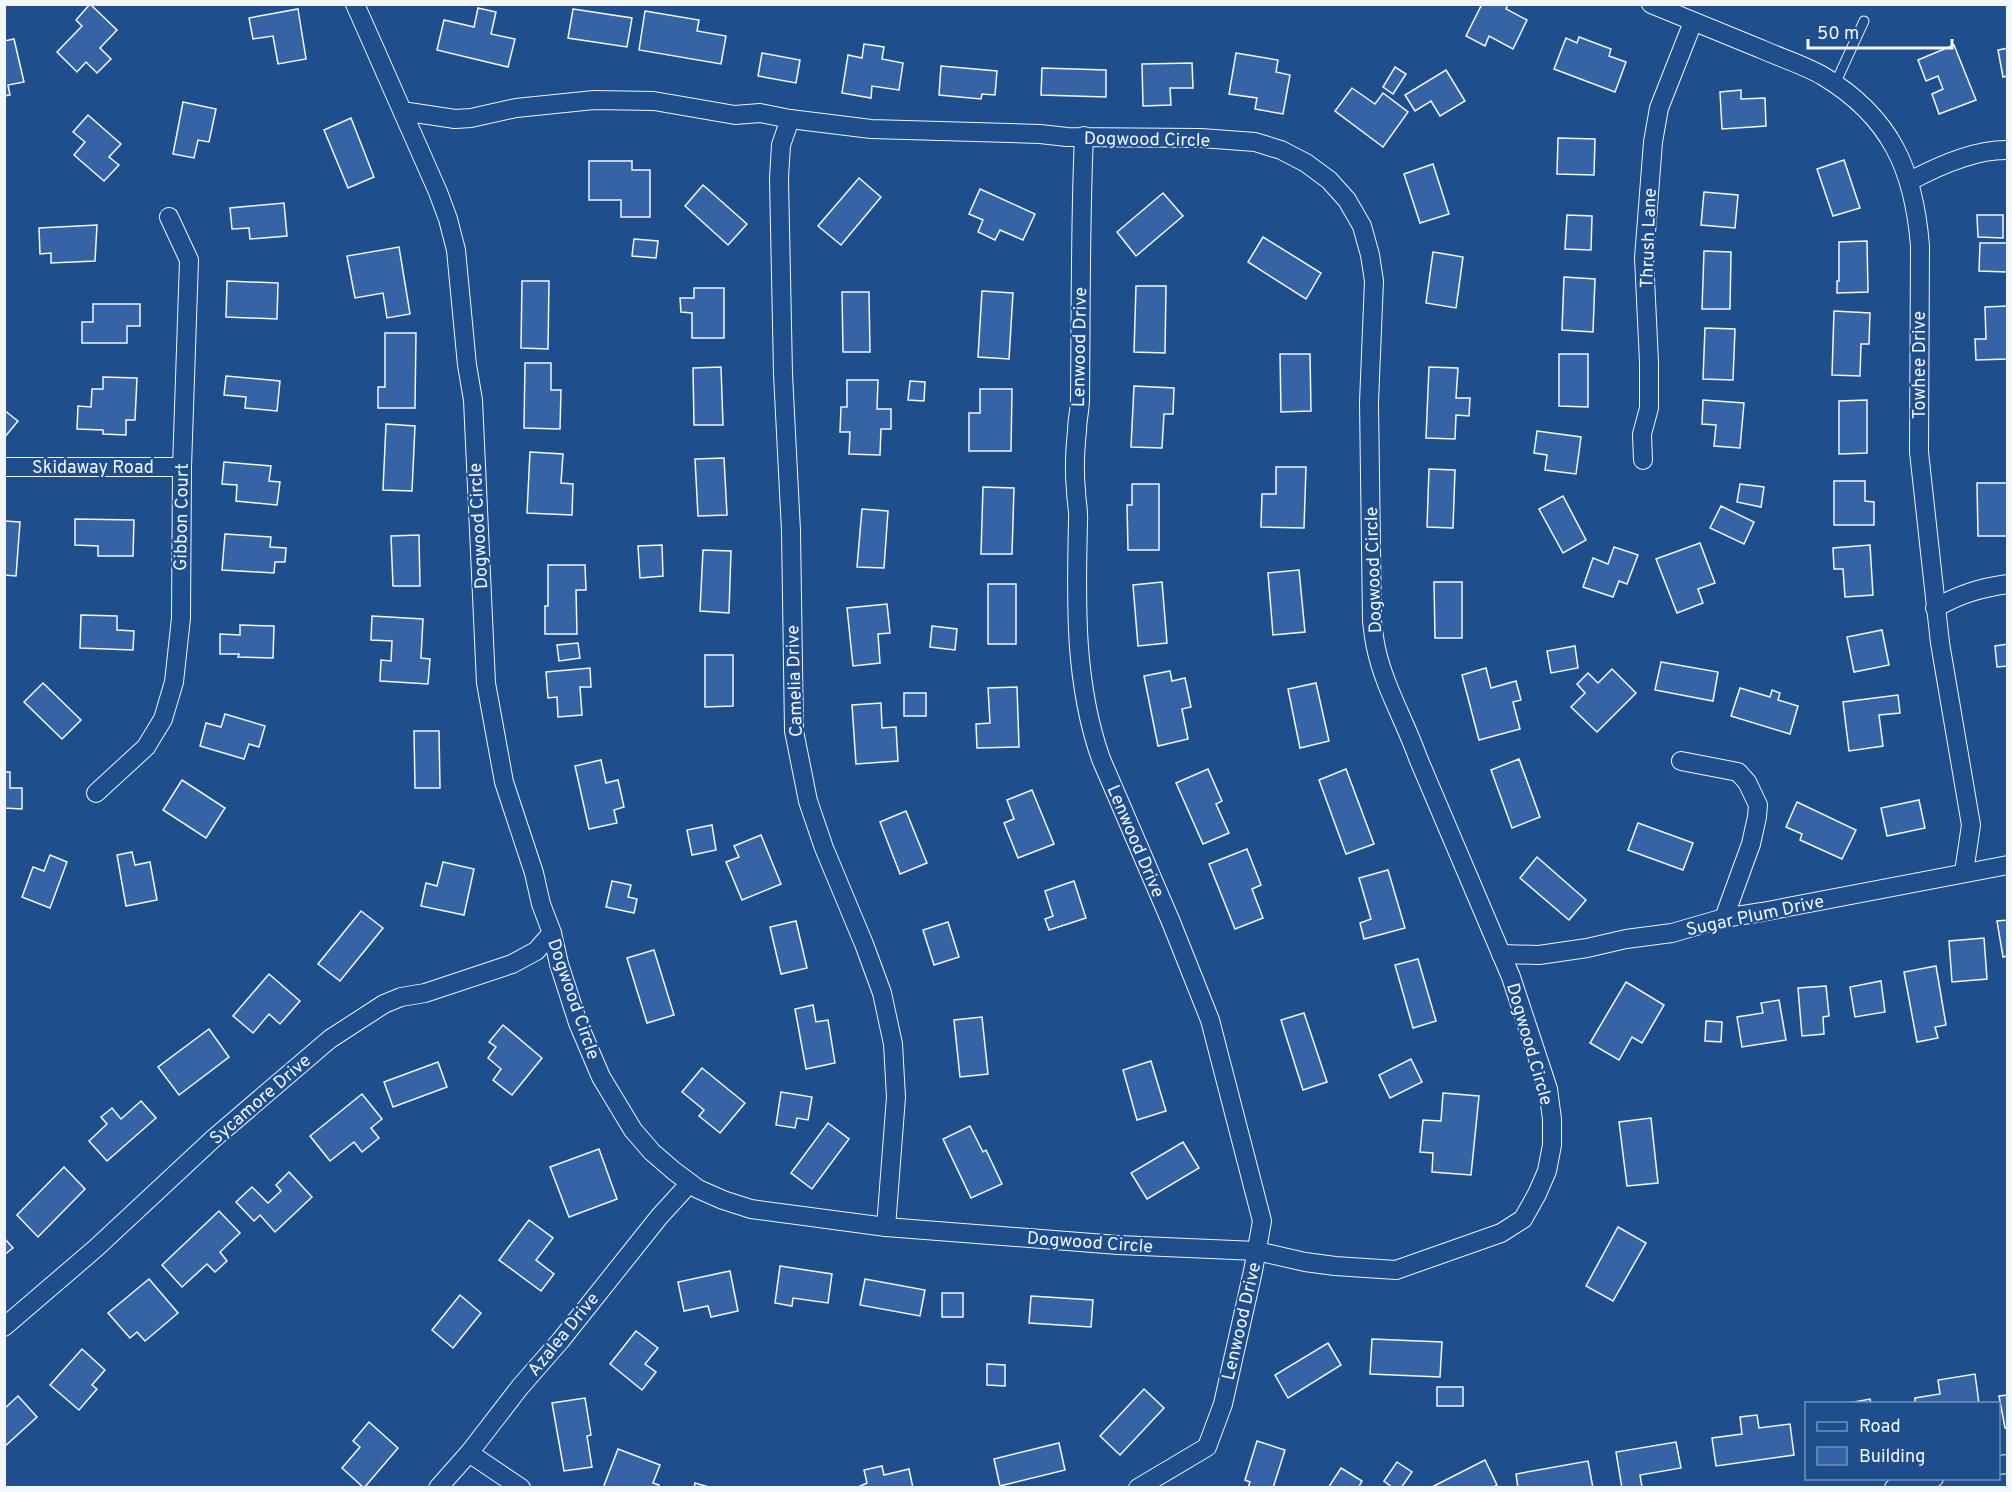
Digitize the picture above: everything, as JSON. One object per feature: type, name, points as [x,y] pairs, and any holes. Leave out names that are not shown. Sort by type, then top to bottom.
[{"type":"street","name":"Towhee Drive","points":[[1651,4],[1803,67],[1835,84],[1867,108],[1883,128],[1910,181],[1918,219],[1920,246],[1919,452],[1935,608],[1971,825],[1964,872]]},
{"type":"street","name":"Dogwood Circle","points":[[358,12],[402,111],[438,192],[456,249],[467,365],[473,400],[486,683],[504,782],[578,1023],[601,1077],[616,1103],[652,1152],[698,1189],[751,1209],[886,1227],[1118,1245],[1257,1251],[1305,1263],[1335,1266],[1396,1270],[1501,1233],[1523,1219],[1547,1171],[1552,1145],[1552,1119],[1548,1089],[1511,977],[1395,703],[1376,649],[1372,621],[1369,402],[1374,281],[1362,226],[1347,200],[1329,180],[1306,163],[1281,150],[1255,142],[1201,138],[1174,140],[871,129],[760,113],[735,115],[642,101],[594,100],[516,108],[471,118],[455,119],[402,111]]},
{"type":"street","name":"Thrush Lane","points":[[1643,460],[1642,434],[1649,408],[1644,258],[1653,142],[1659,108],[1693,22]]},
{"type":"street","name":"Camelia Drive","points":[[790,119],[781,145],[780,178],[783,374],[791,531],[794,731],[808,801],[824,848],[882,993],[893,1044],[896,1097],[886,1227]]},
{"type":"street","name":"Lenwood Drive","points":[[1084,136],[1079,316],[1080,402],[1076,488],[1080,673],[1092,732],[1101,759],[1210,1020],[1262,1221],[1222,1404],[1207,1447],[1138,1488]]},
{"type":"street","points":[[1910,181],[1941,164],[1994,150],[2007,150]]},
{"type":"street","name":"Gibbon Court","points":[[96,793],[146,747],[163,719],[174,682],[181,618],[182,467],[189,260],[169,217]]},
{"type":"street","name":"Skidaway Road","points":[[4,467],[182,467]]},
{"type":"street","points":[[1935,608],[1960,594],[2007,584]]},
{"type":"street","points":[[1682,761],[1738,772],[1747,782],[1758,805],[1751,844],[1724,918]]},
{"type":"street","name":"Sugar Plum Drive","points":[[1501,954],[1539,955],[1587,948],[1626,939],[1672,933],[1724,918],[2007,865]]},
{"type":"street","name":"Sycamore Drive","points":[[4,1327],[96,1248],[213,1138],[330,1039],[384,1004],[401,997],[425,993],[512,963],[536,951],[552,933]]},
{"type":"street","name":"Azalea Drive","points":[[438,1488],[469,1453],[659,1217],[690,1183]]},
{"type":"street","points":[[469,1453],[521,1488]]},
{"type":"street","points":[[1894,1488],[1930,1480]]},
{"type":"lane","points":[[1835,84],[1864,21]]},
{"type":"building","points":[[90,4],[117,30],[100,48],[111,59],[97,73],[86,62],[77,72],[57,52],[82,26],[76,20]]},
{"type":"building","points":[[1482,4],[1508,4],[1506,9],[1527,20],[1513,49],[1489,36],[1485,46],[1466,36]]},
{"type":"building","points":[[478,8],[496,12],[491,34],[515,39],[508,67],[437,50],[444,20],[474,27]]},
{"type":"building","points":[[298,9],[306,59],[278,64],[273,36],[253,39],[249,18]]},
{"type":"building","points":[[573,9],[632,18],[627,47],[568,38]]},
{"type":"building","points":[[645,11],[699,20],[697,31],[726,36],[721,64],[639,50]]},
{"type":"building","points":[[1579,37],[1611,49],[1609,56],[1626,62],[1615,92],[1554,69],[1566,38],[1577,43]]},
{"type":"building","points":[[14,39],[24,82],[8,85],[10,95],[4,96],[4,41]]},
{"type":"building","points":[[864,44],[884,47],[882,59],[903,63],[899,90],[872,86],[871,98],[842,93],[848,55],[862,58]]},
{"type":"building","points":[[1954,45],[1976,100],[1939,114],[1932,94],[1943,89],[1938,76],[1926,81],[1918,60]]},
{"type":"building","points":[[2008,48],[2008,76],[2003,77],[1998,50]]},
{"type":"building","points":[[762,53],[800,60],[796,83],[758,76]]},
{"type":"building","points":[[1236,53],[1278,60],[1276,72],[1290,75],[1283,114],[1255,109],[1257,98],[1229,94]]},
{"type":"building","points":[[1192,63],[1193,88],[1170,88],[1171,105],[1143,106],[1142,64]]},
{"type":"building","points":[[941,66],[997,71],[995,95],[982,94],[981,99],[939,95]]},
{"type":"building","points":[[1395,67],[1406,74],[1393,94],[1383,87]]},
{"type":"building","points":[[1042,68],[1106,70],[1106,97],[1041,95]]},
{"type":"building","points":[[1446,70],[1465,101],[1440,116],[1431,101],[1415,111],[1405,95]]},
{"type":"building","points":[[1352,88],[1375,104],[1383,93],[1408,112],[1383,147],[1335,111]]},
{"type":"building","points":[[1741,90],[1741,99],[1765,98],[1766,126],[1722,129],[1720,92]]},
{"type":"building","points":[[183,102],[216,109],[209,142],[198,140],[194,158],[173,154]]},
{"type":"building","points":[[88,115],[121,144],[109,157],[119,165],[104,181],[74,155],[85,142],[73,132]]},
{"type":"building","points":[[351,118],[374,177],[348,188],[324,130]]},
{"type":"building","points":[[1558,138],[1595,139],[1594,175],[1557,174]]},
{"type":"building","points":[[1844,160],[1860,208],[1833,216],[1817,169]]},
{"type":"building","points":[[589,161],[632,161],[632,170],[650,170],[650,217],[621,217],[621,200],[589,200]]},
{"type":"building","points":[[1433,164],[1449,214],[1420,223],[1404,174]]},
{"type":"building","points":[[859,178],[881,197],[841,245],[818,226]]},
{"type":"building","points":[[703,185],[747,224],[728,245],[685,206]]},
{"type":"building","points":[[980,189],[1035,214],[1023,240],[1000,230],[995,240],[978,232],[983,220],[969,214]]},
{"type":"building","points":[[1704,192],[1738,195],[1735,228],[1701,225]]},
{"type":"building","points":[[1163,193],[1183,216],[1136,256],[1117,232]]},
{"type":"building","points":[[284,203],[287,236],[250,239],[249,228],[232,229],[230,208]]},
{"type":"building","points":[[1567,215],[1592,216],[1591,250],[1565,249]]},
{"type":"building","points":[[1977,215],[2003,215],[2003,238],[1978,237]]},
{"type":"building","points":[[97,225],[95,261],[51,263],[51,253],[40,254],[39,228]]},
{"type":"building","points":[[1263,237],[1321,273],[1306,299],[1248,262]]},
{"type":"building","points":[[634,239],[658,241],[656,258],[632,256]]},
{"type":"building","points":[[1867,241],[1868,292],[1837,293],[1839,242]]},
{"type":"building","points":[[1980,243],[2008,243],[2007,272],[1979,271]]},
{"type":"building","points":[[399,247],[410,314],[387,318],[383,293],[355,298],[347,256]]},
{"type":"building","points":[[1704,251],[1731,252],[1730,309],[1702,309]]},
{"type":"building","points":[[1433,252],[1463,257],[1456,308],[1426,303]]},
{"type":"building","points":[[1564,277],[1595,279],[1593,332],[1562,330]]},
{"type":"building","points":[[227,281],[278,283],[277,319],[226,317]]},
{"type":"building","points":[[522,281],[549,281],[548,349],[521,348]]},
{"type":"building","points":[[1136,286],[1166,286],[1165,353],[1134,352]]},
{"type":"building","points":[[694,288],[724,288],[724,338],[692,338],[692,313],[681,312],[680,298],[694,298]]},
{"type":"building","points":[[982,291],[1013,293],[1009,359],[978,357]]},
{"type":"building","points":[[842,292],[869,292],[870,352],[843,352]]},
{"type":"building","points":[[93,304],[140,304],[140,326],[127,326],[127,343],[82,343],[82,322],[93,322]]},
{"type":"building","points":[[2008,306],[2008,359],[1976,360],[1975,339],[1986,339],[1985,307]]},
{"type":"building","points":[[1834,311],[1870,313],[1869,344],[1861,344],[1860,376],[1832,375]]},
{"type":"building","points":[[1705,328],[1735,329],[1733,380],[1703,379]]},
{"type":"building","points":[[385,333],[416,333],[415,408],[378,408],[378,387],[385,387]]},
{"type":"building","points":[[1280,354],[1310,354],[1311,411],[1281,412]]},
{"type":"building","points":[[1559,354],[1588,354],[1588,407],[1559,406]]},
{"type":"building","points":[[525,363],[551,363],[551,390],[561,390],[560,429],[524,428]]},
{"type":"building","points":[[721,367],[723,425],[694,425],[693,368]]},
{"type":"building","points":[[1429,367],[1458,368],[1456,398],[1470,398],[1469,416],[1456,415],[1455,439],[1426,438]]},
{"type":"building","points":[[226,376],[280,381],[277,411],[245,408],[246,397],[224,395]]},
{"type":"building","points":[[103,377],[137,378],[135,420],[126,420],[126,435],[103,434],[103,430],[77,429],[78,406],[91,407],[92,389],[103,389]]},
{"type":"building","points":[[847,380],[878,380],[877,409],[891,409],[891,429],[881,429],[880,455],[849,454],[850,432],[840,432],[841,407],[847,407]]},
{"type":"building","points":[[910,381],[925,382],[924,401],[908,400]]},
{"type":"building","points":[[1134,386],[1174,388],[1173,414],[1164,414],[1162,448],[1131,447]]},
{"type":"building","points":[[980,389],[1012,389],[1011,451],[969,451],[969,413],[980,413]]},
{"type":"building","points":[[1703,400],[1744,403],[1740,448],[1714,446],[1716,425],[1702,424]]},
{"type":"building","points":[[1867,400],[1867,453],[1839,454],[1839,401]]},
{"type":"building","points":[[4,410],[18,421],[4,438]]},
{"type":"building","points":[[386,424],[415,426],[412,491],[383,490]]},
{"type":"building","points":[[1537,431],[1581,437],[1576,474],[1545,470],[1547,455],[1534,453]]},
{"type":"building","points":[[530,452],[563,454],[561,483],[573,484],[572,515],[527,513]]},
{"type":"building","points":[[724,458],[727,515],[698,516],[695,459]]},
{"type":"building","points":[[224,462],[271,466],[269,481],[280,482],[277,505],[236,501],[237,485],[222,484]]},
{"type":"building","points":[[1276,467],[1306,467],[1304,528],[1261,527],[1262,494],[1276,494]]},
{"type":"building","points":[[1429,469],[1455,470],[1453,528],[1427,527]]},
{"type":"building","points":[[1834,481],[1865,481],[1865,501],[1874,502],[1874,525],[1834,525]]},
{"type":"building","points":[[1977,483],[2008,483],[2008,536],[1978,536]]},
{"type":"building","points":[[1132,484],[1159,484],[1159,550],[1128,550],[1127,505],[1132,505]]},
{"type":"building","points":[[1740,484],[1764,487],[1761,507],[1737,502]]},
{"type":"building","points":[[983,487],[1014,488],[1012,554],[981,554]]},
{"type":"building","points":[[1563,496],[1586,540],[1563,553],[1539,509]]},
{"type":"building","points":[[1721,506],[1754,522],[1744,544],[1710,528]]},
{"type":"building","points":[[862,509],[888,511],[884,568],[857,567]]},
{"type":"building","points":[[75,519],[134,520],[133,556],[98,556],[98,546],[75,545]]},
{"type":"building","points":[[4,521],[20,522],[16,576],[4,575]]},
{"type":"building","points":[[225,534],[271,537],[270,547],[286,548],[285,562],[275,562],[274,573],[222,570]]},
{"type":"building","points":[[419,535],[420,586],[393,586],[391,536]]},
{"type":"building","points":[[1700,543],[1715,583],[1698,589],[1703,603],[1677,613],[1656,559]]},
{"type":"building","points":[[662,545],[663,576],[640,578],[638,546]]},
{"type":"building","points":[[1870,545],[1873,595],[1845,597],[1843,569],[1834,569],[1833,548]]},
{"type":"building","points":[[1614,547],[1638,555],[1627,584],[1619,581],[1613,597],[1583,587],[1593,558],[1608,564]]},
{"type":"building","points":[[703,550],[731,551],[729,613],[700,611]]},
{"type":"building","points":[[548,565],[585,565],[586,590],[576,590],[577,634],[545,634]]},
{"type":"building","points":[[1299,570],[1305,632],[1273,635],[1268,573]]},
{"type":"building","points":[[1162,582],[1167,643],[1138,646],[1133,585]]},
{"type":"building","points":[[1434,582],[1462,582],[1462,638],[1435,638]]},
{"type":"building","points":[[988,584],[1016,584],[1016,644],[988,644]]},
{"type":"building","points":[[887,604],[890,633],[878,634],[880,663],[853,666],[847,608]]},
{"type":"building","points":[[81,615],[117,616],[117,630],[134,631],[133,650],[80,648]]},
{"type":"building","points":[[372,616],[423,619],[421,658],[430,659],[428,684],[380,681],[381,660],[391,661],[392,641],[371,640]]},
{"type":"building","points":[[240,625],[274,626],[273,658],[220,654],[220,634],[240,635]]},
{"type":"building","points":[[932,626],[957,629],[955,650],[930,647]]},
{"type":"building","points":[[1882,630],[1889,665],[1854,672],[1847,637]]},
{"type":"building","points":[[578,643],[580,658],[559,661],[557,645]]},
{"type":"building","points":[[2008,644],[2008,666],[1997,667],[1995,646]]},
{"type":"building","points":[[1575,646],[1578,668],[1551,673],[1547,651]]},
{"type":"building","points":[[705,655],[733,655],[733,706],[705,707]]},
{"type":"building","points":[[1661,662],[1718,672],[1713,701],[1655,690]]},
{"type":"building","points":[[590,668],[591,687],[580,687],[582,715],[558,717],[557,697],[548,698],[546,672]]},
{"type":"building","points":[[1486,668],[1491,688],[1516,681],[1521,700],[1513,702],[1520,729],[1479,740],[1462,675]]},
{"type":"building","points":[[1612,669],[1636,693],[1597,732],[1571,707],[1585,693],[1577,684],[1588,673],[1598,683]]},
{"type":"building","points":[[1170,671],[1172,681],[1185,678],[1191,707],[1182,709],[1188,739],[1158,746],[1144,676]]},
{"type":"building","points":[[43,683],[81,720],[62,739],[24,702]]},
{"type":"building","points":[[1316,683],[1329,741],[1300,748],[1288,689]]},
{"type":"building","points":[[1017,687],[1019,747],[977,748],[976,724],[990,723],[988,688]]},
{"type":"building","points":[[1740,688],[1770,697],[1772,690],[1780,693],[1778,700],[1798,706],[1790,734],[1731,716]]},
{"type":"building","points":[[904,693],[926,693],[926,716],[904,716]]},
{"type":"building","points":[[1898,695],[1900,713],[1879,715],[1883,746],[1849,751],[1843,702]]},
{"type":"building","points":[[881,703],[882,728],[896,727],[898,761],[856,764],[852,705]]},
{"type":"building","points":[[225,714],[265,726],[259,747],[249,744],[244,759],[200,746],[206,723],[221,727]]},
{"type":"building","points":[[414,731],[439,731],[440,788],[415,788]]},
{"type":"building","points":[[1519,759],[1540,817],[1512,828],[1491,770]]},
{"type":"building","points":[[601,760],[606,783],[618,780],[624,807],[614,810],[617,823],[589,829],[575,766]]},
{"type":"building","points":[[1208,769],[1222,801],[1216,804],[1229,833],[1203,844],[1176,783]]},
{"type":"building","points":[[1346,769],[1374,844],[1346,854],[1319,780]]},
{"type":"building","points":[[4,772],[10,772],[10,788],[22,788],[22,809],[4,808]]},
{"type":"building","points":[[182,780],[225,808],[206,838],[163,810]]},
{"type":"building","points":[[1032,790],[1054,844],[1018,858],[1004,823],[1014,819],[1007,800]]},
{"type":"building","points":[[1919,800],[1925,828],[1887,836],[1881,808]]},
{"type":"building","points":[[1797,802],[1856,830],[1842,859],[1800,840],[1802,834],[1786,827]]},
{"type":"building","points":[[906,811],[927,863],[900,874],[880,822]]},
{"type":"building","points":[[1638,823],[1693,843],[1683,870],[1628,850]]},
{"type":"building","points":[[712,825],[716,850],[692,855],[687,830]]},
{"type":"building","points":[[761,835],[781,884],[742,900],[726,862],[739,857],[734,846]]},
{"type":"building","points":[[1247,849],[1261,885],[1252,889],[1263,918],[1235,929],[1209,864]]},
{"type":"building","points":[[132,852],[135,865],[150,862],[157,900],[126,906],[117,855]]},
{"type":"building","points":[[50,855],[67,862],[50,908],[22,897],[33,867],[44,871]]},
{"type":"building","points":[[1537,857],[1586,900],[1569,920],[1520,878]]},
{"type":"building","points":[[443,862],[474,869],[464,915],[421,906],[426,883],[437,886]]},
{"type":"building","points":[[1388,870],[1405,928],[1364,939],[1360,923],[1371,919],[1359,878]]},
{"type":"building","points":[[612,881],[631,885],[628,897],[637,899],[634,913],[606,907]]},
{"type":"building","points":[[1074,881],[1086,918],[1049,930],[1045,919],[1053,916],[1045,891]]},
{"type":"building","points":[[361,911],[383,928],[340,981],[318,964]]},
{"type":"building","points":[[2008,920],[2008,956],[2003,957],[1997,921]]},
{"type":"building","points":[[796,921],[807,968],[781,974],[770,927]]},
{"type":"building","points":[[948,922],[959,957],[934,965],[923,930]]},
{"type":"building","points":[[1984,938],[1987,979],[1952,982],[1949,941]]},
{"type":"building","points":[[654,950],[674,1015],[647,1023],[627,958]]},
{"type":"building","points":[[1418,959],[1436,1021],[1413,1028],[1395,965]]},
{"type":"building","points":[[1936,966],[1946,1025],[1935,1027],[1938,1038],[1917,1042],[1904,972]]},
{"type":"building","points":[[269,974],[300,1001],[280,1024],[269,1014],[253,1033],[233,1016]]},
{"type":"building","points":[[1881,981],[1885,1012],[1855,1017],[1850,987]]},
{"type":"building","points":[[1626,982],[1664,1005],[1642,1043],[1632,1037],[1619,1060],[1590,1043]]},
{"type":"building","points":[[1826,986],[1829,1016],[1823,1017],[1824,1034],[1802,1036],[1798,988]]},
{"type":"building","points":[[1779,1000],[1786,1040],[1742,1047],[1737,1017],[1763,1013],[1761,1003]]},
{"type":"building","points":[[813,1005],[816,1022],[828,1020],[835,1063],[806,1069],[795,1009]]},
{"type":"building","points":[[1304,1013],[1327,1082],[1303,1090],[1281,1020]]},
{"type":"building","points":[[982,1017],[988,1074],[960,1077],[954,1020]]},
{"type":"building","points":[[1706,1021],[1722,1022],[1721,1042],[1705,1041]]},
{"type":"building","points":[[503,1025],[542,1058],[512,1095],[493,1080],[501,1069],[488,1058],[496,1047],[489,1042]]},
{"type":"building","points":[[209,1029],[229,1057],[179,1095],[158,1067]]},
{"type":"building","points":[[1411,1059],[1422,1082],[1390,1098],[1379,1075]]},
{"type":"building","points":[[1151,1061],[1166,1111],[1137,1120],[1123,1070]]},
{"type":"building","points":[[438,1062],[447,1087],[393,1107],[384,1082]]},
{"type":"building","points":[[702,1068],[745,1103],[720,1133],[699,1116],[704,1110],[682,1092]]},
{"type":"building","points":[[781,1092],[812,1097],[808,1120],[797,1118],[795,1128],[776,1125]]},
{"type":"building","points":[[1443,1093],[1479,1096],[1471,1175],[1432,1172],[1433,1153],[1420,1152],[1423,1120],[1441,1121]]},
{"type":"building","points":[[362,1094],[382,1119],[371,1128],[379,1138],[362,1152],[354,1142],[330,1161],[310,1136]]},
{"type":"building","points":[[141,1101],[156,1118],[107,1161],[89,1141],[107,1124],[101,1117],[112,1108],[121,1119]]},
{"type":"building","points":[[1651,1118],[1658,1183],[1627,1186],[1619,1122]]},
{"type":"building","points":[[828,1123],[849,1139],[812,1189],[791,1173]]},
{"type":"building","points":[[970,1126],[983,1152],[986,1150],[1002,1184],[971,1198],[943,1139]]},
{"type":"building","points":[[1183,1142],[1199,1168],[1147,1199],[1131,1173]]},
{"type":"building","points":[[599,1149],[617,1199],[569,1217],[550,1167]]},
{"type":"building","points":[[64,1167],[85,1189],[38,1237],[17,1215]]},
{"type":"building","points":[[289,1172],[312,1197],[275,1232],[260,1215],[254,1221],[236,1202],[252,1187],[268,1203],[281,1191],[276,1185]]},
{"type":"building","points":[[219,1211],[240,1233],[220,1252],[227,1261],[215,1272],[207,1264],[182,1287],[162,1265]]},
{"type":"building","points":[[529,1220],[553,1238],[536,1260],[554,1274],[541,1291],[499,1260]]},
{"type":"building","points":[[1618,1227],[1646,1243],[1613,1301],[1586,1286]]},
{"type":"building","points":[[4,1238],[13,1248],[4,1255]]},
{"type":"building","points":[[780,1266],[832,1274],[828,1303],[793,1298],[792,1306],[775,1303]]},
{"type":"building","points":[[730,1271],[738,1311],[711,1317],[708,1306],[684,1311],[678,1282]]},
{"type":"building","points":[[149,1279],[178,1313],[145,1341],[137,1332],[130,1338],[108,1313]]},
{"type":"building","points":[[865,1279],[925,1290],[920,1316],[860,1305]]},
{"type":"building","points":[[942,1293],[963,1293],[963,1317],[942,1317]]},
{"type":"building","points":[[460,1295],[481,1313],[453,1348],[432,1330]]},
{"type":"building","points":[[1031,1296],[1093,1300],[1091,1327],[1029,1323]]},
{"type":"building","points":[[636,1331],[658,1348],[645,1364],[656,1372],[642,1390],[610,1364]]},
{"type":"building","points":[[1372,1339],[1442,1342],[1440,1377],[1370,1374]]},
{"type":"building","points":[[1328,1343],[1341,1365],[1288,1398],[1275,1375]]},
{"type":"building","points":[[82,1349],[105,1370],[92,1385],[97,1389],[79,1410],[50,1385]]},
{"type":"building","points":[[987,1364],[1005,1365],[1005,1386],[987,1385]]},
{"type":"building","points":[[1975,1374],[1979,1402],[1915,1402],[1915,1398],[1940,1394],[1938,1380]]},
{"type":"building","points":[[1437,1387],[1463,1387],[1463,1406],[1437,1406]]},
{"type":"building","points":[[1144,1389],[1164,1408],[1120,1455],[1100,1436]]},
{"type":"building","points":[[2008,1395],[2008,1428],[2005,1428],[1999,1396]]},
{"type":"building","points":[[18,1396],[37,1417],[4,1447],[4,1409]]},
{"type":"building","points":[[585,1398],[591,1435],[587,1436],[592,1467],[564,1471],[552,1403]]},
{"type":"building","points":[[1870,1399],[1871,1402],[1854,1402]]},
{"type":"building","points":[[1757,1415],[1759,1428],[1790,1424],[1794,1455],[1716,1466],[1712,1438],[1742,1434],[1740,1417]]},
{"type":"building","points":[[369,1422],[398,1448],[364,1488],[342,1468],[360,1447],[353,1441]]},
{"type":"building","points":[[1257,1441],[1285,1450],[1273,1488],[1248,1488],[1250,1482],[1245,1480]]},
{"type":"building","points":[[1676,1442],[1681,1468],[1640,1475],[1642,1487],[1622,1488],[1616,1452]]},
{"type":"building","points":[[1059,1443],[1065,1470],[1000,1486],[994,1459]]},
{"type":"building","points":[[618,1449],[660,1465],[653,1483],[659,1485],[658,1488],[603,1488]]},
{"type":"building","points":[[1485,1460],[1497,1485],[1492,1488],[1430,1488]]},
{"type":"building","points":[[1588,1461],[1593,1488],[1518,1488],[1516,1474]]},
{"type":"building","points":[[1397,1462],[1412,1472],[1401,1488],[1393,1488],[1384,1481]]},
{"type":"building","points":[[882,1466],[884,1475],[909,1469],[913,1488],[856,1488],[867,1483],[864,1470]]},
{"type":"building","points":[[1341,1468],[1362,1481],[1358,1488],[1328,1488]]},
{"type":"building","points":[[695,1483],[712,1488],[694,1488]]}]
